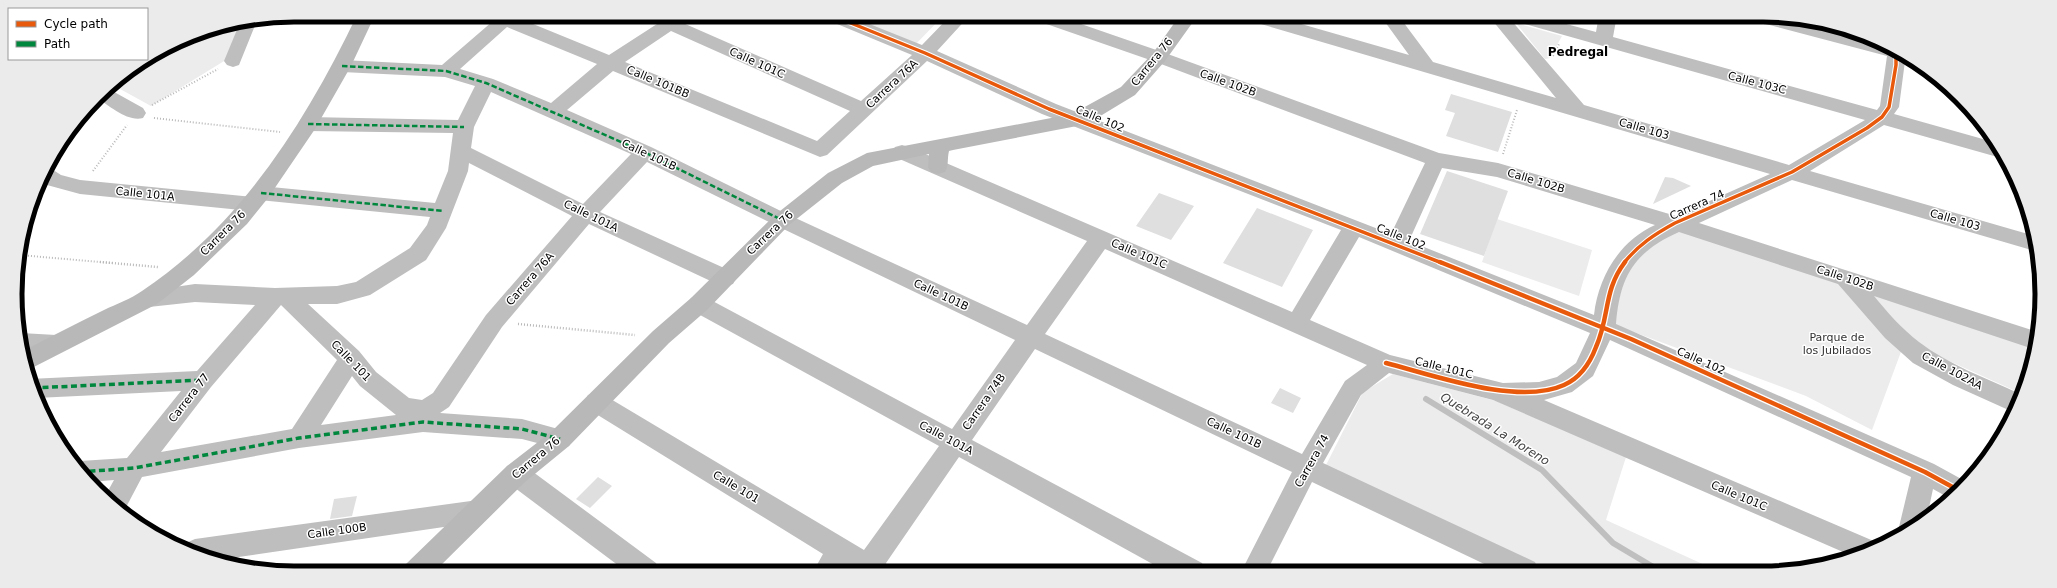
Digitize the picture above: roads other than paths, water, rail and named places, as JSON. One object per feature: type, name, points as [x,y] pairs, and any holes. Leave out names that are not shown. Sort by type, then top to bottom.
[{"type":"street","name":"Carrera 76","points":[[30,359],[148,298],[186,269],[240,219],[304,129],[342,66],[363,22]]},
{"type":"street","points":[[446,71],[496,22]]},
{"type":"street","name":"Calle 101BB","points":[[510,22],[612,62],[820,150]]},
{"type":"street","points":[[553,111],[612,62],[673,22]]},
{"type":"street","name":"Calle 101C","points":[[680,22],[864,110]]},
{"type":"street","name":"Calle 102","points":[[848,22],[925,53],[1048,108],[1121,138],[1354,227],[1604,328],[1925,472],[1953,488]]},
{"type":"street","name":"Carrera 76A","points":[[820,150],[925,53],[954,22]]},
{"type":"street","name":"Calle 102B","points":[[1058,22],[1159,57],[1436,160],[1498,170],[1675,223],[2031,339]]},
{"type":"street","name":"Carrera 76","points":[[422,566],[516,474],[560,439],[661,337],[725,278],[782,220],[812,195],[847,170],[867,160],[1076,119],[1128,91],[1159,57],[1183,22]]},
{"type":"street","name":"Calle 103","points":[[1286,22],[1426,66],[2030,242]]},
{"type":"street","points":[[1394,22],[1426,66]]},
{"type":"street","points":[[1503,22],[1577,110]]},
{"type":"street","name":"Calle 103C","points":[[1538,22],[1993,149]]},
{"type":"street","points":[[1603,41],[1607,22]]},
{"type":"street","points":[[1784,23],[1876,47]]},
{"type":"street","points":[[233,61],[247,26]]},
{"type":"street","points":[[1882,117],[1889,107],[1898,58]]},
{"type":"street","name":"Calle 101B","points":[[342,66],[446,71],[486,83],[553,111],[644,152],[782,220],[1515,566]]},
{"type":"street","points":[[148,298],[195,293],[280,297],[337,295],[362,289],[418,254],[436,228],[443,211],[458,171],[464,127],[486,83]]},
{"type":"street","points":[[108,96],[136,113]]},
{"type":"street","name":"Carrera 74","points":[[1497,391],[1539,392],[1564,385],[1585,369],[1604,328],[1607,298],[1617,272],[1634,250],[1657,233],[1675,223],[1792,172],[1867,128],[1882,117]]},
{"type":"street","points":[[304,129],[464,127]]},
{"type":"street","points":[[938,167],[937,159],[940,147],[951,143]]},
{"type":"street","name":"Calle 101A","points":[[460,152],[468,154],[586,214],[725,278]]},
{"type":"street","name":"Carrera 76A","points":[[425,410],[441,400],[494,321],[586,214],[644,152]]},
{"type":"street","name":"Calle 101C","points":[[902,152],[1386,363],[1497,391],[1861,547]]},
{"type":"street","points":[[1397,244],[1436,160]]},
{"type":"street","name":"Calle 101A","points":[[49,176],[54,180],[80,187],[443,211]]},
{"type":"street","points":[[1297,323],[1354,227]]},
{"type":"street","name":"Carrera 74B","points":[[874,566],[955,443],[1101,238]]},
{"type":"street","name":"Calle 102AA","points":[[1845,278],[1910,348],[1931,362],[2013,401]]},
{"type":"street","name":"Calle 101","points":[[280,297],[351,358],[368,380],[404,408],[425,410]]},
{"type":"street","name":"Carrera 77","points":[[116,500],[134,468],[203,380],[280,297]]},
{"type":"street","name":"Calle 101A","points":[[698,304],[1181,566]]},
{"type":"street","points":[[26,342],[56,344]]},
{"type":"street","points":[[299,438],[351,358]]},
{"type":"street","name":"Carrera 74","points":[[1257,566],[1307,468],[1353,388],[1386,363]]},
{"type":"street","points":[[39,388],[203,380]]},
{"type":"street","name":"Calle 101","points":[[596,402],[867,566]]},
{"type":"street","points":[[88,471],[134,468],[299,438],[423,422],[522,429],[560,439]]},
{"type":"street","points":[[1914,520],[1925,472]]},
{"type":"street","points":[[516,474],[639,566]]},
{"type":"street","name":"Calle 100B","points":[[209,553],[222,554],[478,511]]},
{"type":"street","points":[[830,566],[841,550]]},
{"type":"waterway","name":"Quebrada La Moreno","points":[[1426,399],[1542,470],[1613,543],[1652,566]]},
{"type":"district","name":"Pedregal","points":[[1578,52]]},
{"type":"park label","name":"Parque de los Jubilados","points":[[1837,343]]}]
